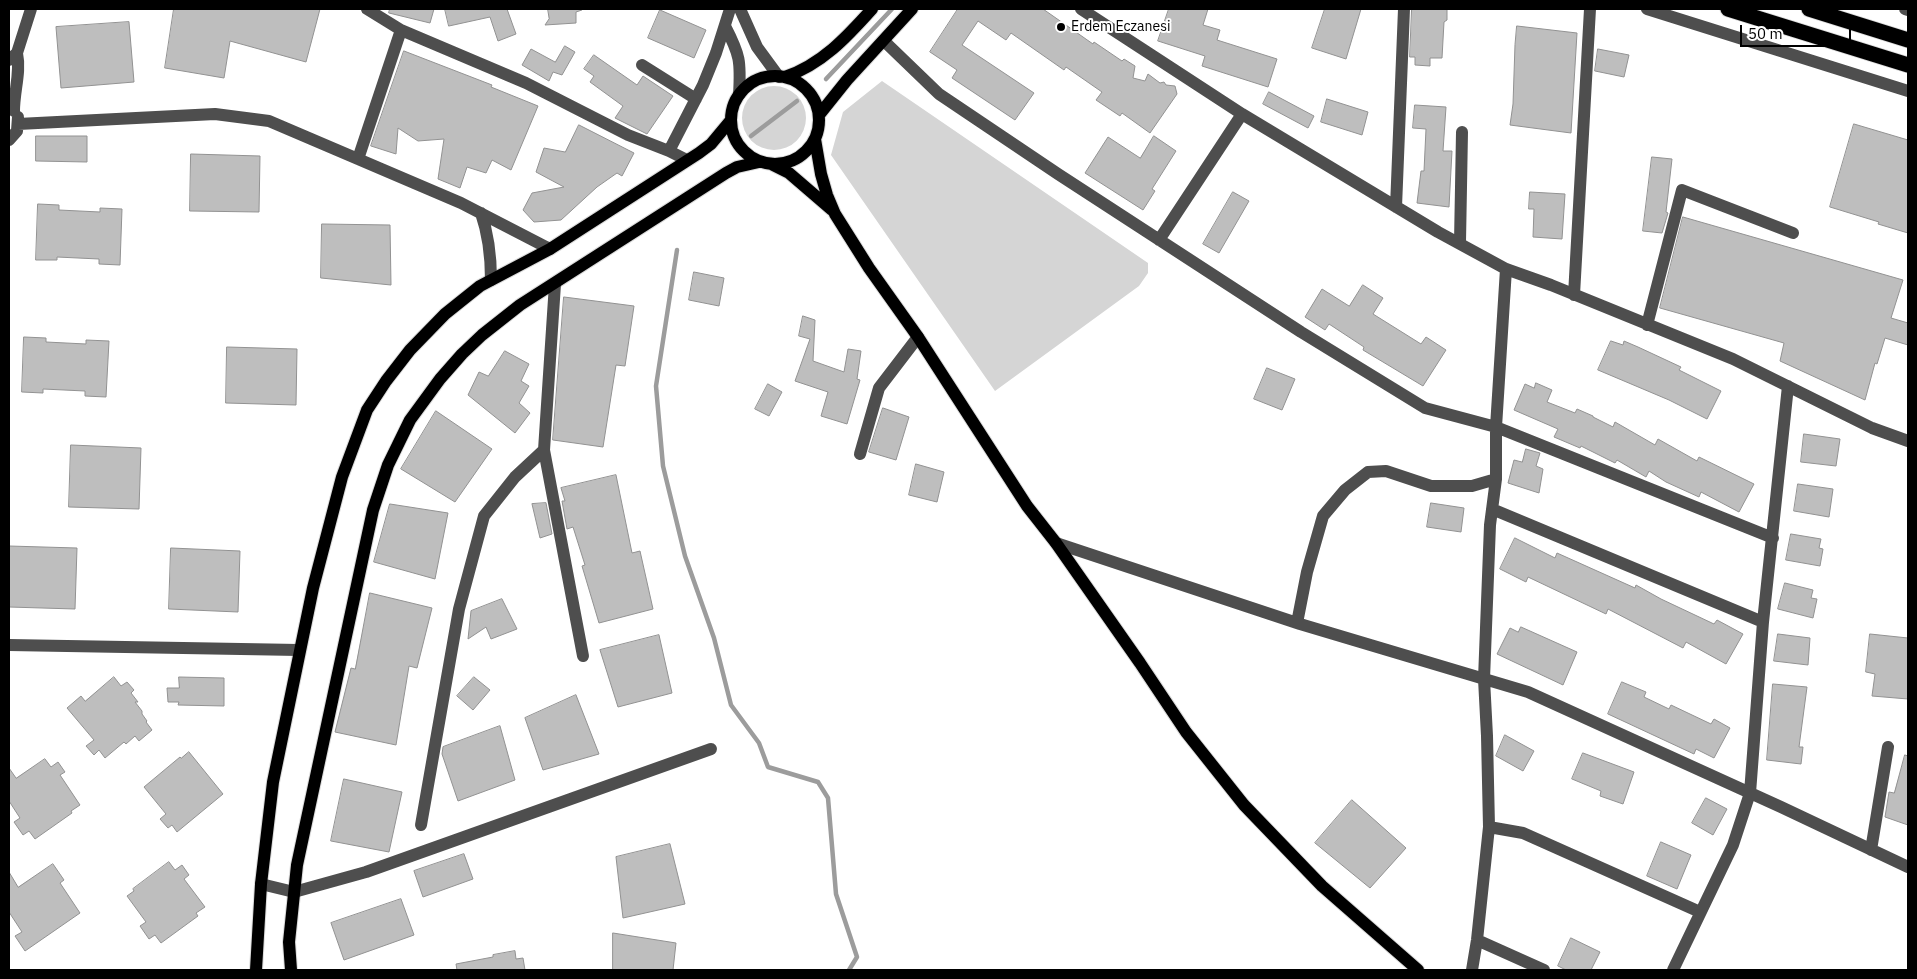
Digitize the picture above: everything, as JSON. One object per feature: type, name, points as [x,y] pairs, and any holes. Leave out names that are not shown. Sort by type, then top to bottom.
[{"type":"highway","points":[[1728,9],[1908,65]]},
{"type":"highway","points":[[1809,9],[1908,40]]},
{"type":"main road","points":[[782,77],[809,67],[830,52],[872,9]]},
{"type":"main road","points":[[819,115],[847,80],[912,9]]},
{"type":"main road","points":[[772,165],[798,159],[808,150],[818,130],[819,115],[815,101],[810,93],[794,80],[782,77],[766,77],[756,80],[738,95],[733,106],[732,133],[738,145],[747,155],[759,162],[772,165],[790,173],[836,214]]},
{"type":"main road","points":[[256,970],[261,884],[273,782],[299,650],[342,477],[367,410],[386,380],[410,350],[445,314],[480,286],[550,249],[687,160],[710,144],[731,120]]},
{"type":"main road","points":[[815,139],[820,174],[836,214],[869,268],[918,336],[1027,506],[1056,543],[1186,732],[1244,805],[1322,886],[1418,970]]},
{"type":"main road","points":[[291,970],[289,942],[296,865],[373,510],[388,465],[410,420],[440,379],[462,354],[482,335],[520,305],[726,173],[737,167],[759,162]]},
{"type":"street","points":[[9,140],[17,131],[18,124],[18,117],[12,108],[20,65],[13,57],[15,38],[31,9]]},
{"type":"street","points":[[367,9],[402,30],[526,83],[628,135],[687,160]]},
{"type":"street","points":[[668,151],[696,99],[716,53],[730,9]]},
{"type":"street","points":[[740,9],[757,47],[782,77]]},
{"type":"street","points":[[1081,9],[1242,114],[1438,232],[1460,242],[1506,269],[1733,359],[1872,428],[1908,442]]},
{"type":"street","points":[[1396,207],[1404,9]]},
{"type":"street","points":[[1574,295],[1590,9]]},
{"type":"street","points":[[1647,9],[1908,91]]},
{"type":"street","points":[[724,26],[737,50],[740,60],[738,95]]},
{"type":"street","points":[[358,159],[402,30]]},
{"type":"street","points":[[884,40],[939,94],[1301,332],[1425,408],[1496,426],[1773,538]]},
{"type":"street","points":[[642,65],[696,99]]},
{"type":"street","points":[[18,124],[215,114],[268,121],[461,203],[550,249]]},
{"type":"street","points":[[1159,240],[1242,114]]},
{"type":"street","points":[[1460,242],[1462,132]]},
{"type":"street","points":[[1647,325],[1682,190],[1793,233]]},
{"type":"street","points":[[481,213],[488,235],[491,257],[491,280]]},
{"type":"street","points":[[1472,970],[1489,827],[1484,679],[1492,509],[1496,479],[1496,426],[1506,269]]},
{"type":"street","points":[[555,284],[544,450],[583,656]]},
{"type":"street","points":[[860,454],[879,388],[918,336]]},
{"type":"street","points":[[1673,970],[1733,845],[1750,793],[1763,622],[1788,386]]},
{"type":"street","points":[[421,825],[458,609],[484,516],[515,477],[544,450]]},
{"type":"street","points":[[1297,623],[1307,572],[1323,516],[1345,490],[1368,472],[1386,471],[1431,486],[1472,486],[1496,479]]},
{"type":"street","points":[[1492,509],[1763,622]]},
{"type":"street","points":[[1056,543],[1297,623],[1528,692],[1908,867]]},
{"type":"street","points":[[9,645],[299,650]]},
{"type":"street","points":[[1871,850],[1888,747]]},
{"type":"street","points":[[261,884],[294,892],[366,872],[711,749]]},
{"type":"street","points":[[1489,827],[1523,833],[1700,912]]},
{"type":"street","points":[[1477,940],[1544,970]]},
{"type":"shaded area","points":[[882,81],[1148,263],[1148,273],[1139,286],[995,391],[831,155],[843,112]]},
{"type":"shaded area","points":[[774,86],[786,88],[797,95],[804,106],[806,118],[804,130],[797,141],[786,148],[774,150],[762,148],[751,141],[744,130],[742,118],[744,106],[751,95],[762,88]]},
{"type":"building","points":[[174,9],[320,9],[306,62],[230,41],[224,78],[165,68]]},
{"type":"building","points":[[390,9],[434,9],[430,23],[389,13]]},
{"type":"building","points":[[445,9],[507,9],[516,34],[498,41],[490,17],[449,26]]},
{"type":"building","points":[[548,9],[582,10],[576,12],[576,23],[545,25],[549,19]]},
{"type":"building","points":[[958,9],[1043,9],[1093,44],[1094,42],[1122,61],[1124,59],[1135,66],[1133,78],[1145,81],[1148,74],[1160,83],[1164,82],[1166,85],[1175,86],[1177,94],[1150,133],[1122,113],[1120,116],[1096,100],[1102,92],[1066,67],[1064,70],[1011,33],[1006,40],[978,21],[962,45],[1034,93],[1015,120],[952,78],[957,70],[930,52]]},
{"type":"building","points":[[1169,9],[1208,9],[1203,25],[1220,30],[1217,40],[1277,59],[1268,87],[1202,66],[1205,56],[1158,41]]},
{"type":"building","points":[[1325,9],[1361,9],[1346,59],[1312,48]]},
{"type":"building","points":[[1412,9],[1447,9],[1447,20],[1444,22],[1442,58],[1430,58],[1430,66],[1415,65],[1415,57],[1410,57]]},
{"type":"building","points":[[660,10],[706,30],[694,58],[648,38]]},
{"type":"building","points":[[129,22],[134,82],[61,88],[56,27]]},
{"type":"building","points":[[1517,26],[1577,33],[1571,133],[1510,125],[1513,104]]},
{"type":"building","points":[[565,46],[575,52],[562,75],[553,72],[549,81],[522,65],[531,49],[555,62]]},
{"type":"building","points":[[1598,49],[1629,55],[1624,77],[1595,71]]},
{"type":"building","points":[[404,51],[492,85],[491,87],[538,106],[511,170],[492,160],[486,173],[467,167],[460,188],[438,179],[444,139],[418,141],[398,128],[396,154],[371,146]]},
{"type":"building","points":[[594,55],[637,85],[643,76],[673,96],[647,134],[615,118],[623,106],[590,82],[594,76],[584,69]]},
{"type":"building","points":[[1269,92],[1314,116],[1308,128],[1263,104]]},
{"type":"building","points":[[1327,99],[1368,112],[1362,135],[1321,122]]},
{"type":"building","points":[[1415,105],[1446,107],[1443,151],[1452,151],[1449,207],[1417,203],[1421,171],[1424,171],[1426,129],[1413,128]]},
{"type":"building","points":[[1854,124],[1908,140],[1908,233],[1830,207]]},
{"type":"building","points":[[579,125],[634,153],[622,176],[617,173],[597,187],[561,220],[534,222],[523,210],[532,193],[564,187],[536,172],[544,148],[565,152]]},
{"type":"building","points":[[36,136],[87,136],[87,162],[36,161]]},
{"type":"building","points":[[1154,136],[1176,151],[1152,189],[1155,191],[1143,210],[1085,173],[1108,137],[1140,158]]},
{"type":"building","points":[[191,154],[260,156],[259,212],[190,211]]},
{"type":"building","points":[[1652,157],[1672,159],[1666,212],[1668,213],[1662,233],[1643,231]]},
{"type":"building","points":[[1233,192],[1249,201],[1219,253],[1203,244]]},
{"type":"building","points":[[1530,192],[1565,194],[1562,239],[1533,237],[1534,209],[1529,209]]},
{"type":"building","points":[[38,204],[59,205],[59,210],[100,212],[100,208],[122,209],[120,265],[99,264],[99,259],[57,257],[57,260],[36,260]]},
{"type":"building","points":[[1683,217],[1903,280],[1891,318],[1908,323],[1908,345],[1885,338],[1877,364],[1875,363],[1865,400],[1780,361],[1784,343],[1660,308]]},
{"type":"building","points":[[322,224],[390,225],[391,285],[321,278]]},
{"type":"building","points":[[694,272],[724,278],[719,306],[689,300]]},
{"type":"building","points":[[1363,285],[1383,298],[1373,314],[1421,344],[1426,337],[1446,350],[1423,386],[1363,350],[1364,347],[1329,324],[1325,330],[1305,317],[1322,289],[1349,306]]},
{"type":"building","points":[[564,297],[634,306],[625,366],[616,365],[603,447],[553,440]]},
{"type":"building","points":[[803,316],[815,320],[813,361],[844,372],[848,349],[861,351],[857,379],[860,380],[847,424],[821,416],[828,392],[795,381],[810,339],[799,336]]},
{"type":"building","points":[[24,337],[46,338],[46,342],[86,344],[86,340],[109,341],[106,397],[85,396],[85,391],[43,389],[43,393],[22,392]]},
{"type":"building","points":[[1611,341],[1623,345],[1624,341],[1638,347],[1681,367],[1679,370],[1721,391],[1707,419],[1669,400],[1598,370]]},
{"type":"building","points":[[227,347],[297,349],[296,405],[226,403]]},
{"type":"building","points":[[505,351],[529,364],[521,381],[529,386],[519,403],[530,413],[515,433],[468,395],[479,372],[488,376]]},
{"type":"building","points":[[1267,368],[1295,379],[1282,410],[1254,399]]},
{"type":"building","points":[[1536,383],[1552,390],[1547,402],[1575,413],[1577,409],[1613,427],[1615,422],[1655,445],[1658,439],[1697,461],[1699,457],[1754,484],[1739,512],[1701,492],[1699,497],[1666,482],[1649,471],[1646,477],[1617,460],[1615,463],[1581,446],[1580,448],[1554,437],[1558,429],[1514,410],[1525,384],[1534,388]]},
{"type":"building","points":[[768,384],[782,392],[769,416],[755,409]]},
{"type":"building","points":[[883,408],[909,417],[896,460],[869,452]]},
{"type":"building","points":[[436,411],[492,449],[455,502],[401,469]]},
{"type":"building","points":[[1804,434],[1840,439],[1836,466],[1801,462]]},
{"type":"building","points":[[71,445],[141,448],[139,509],[69,507]]},
{"type":"building","points":[[1526,449],[1540,453],[1536,466],[1543,469],[1539,493],[1508,483],[1514,460],[1522,462]]},
{"type":"building","points":[[916,464],[944,472],[937,502],[909,495]]},
{"type":"building","points":[[616,475],[632,553],[640,551],[653,609],[599,623],[582,566],[585,565],[573,527],[567,529],[562,501],[565,501],[561,488]]},
{"type":"building","points":[[1798,484],[1833,489],[1829,517],[1794,511]]},
{"type":"building","points":[[546,503],[552,534],[540,538],[532,504]]},
{"type":"building","points":[[1431,503],[1464,508],[1461,532],[1427,527]]},
{"type":"building","points":[[390,504],[448,513],[435,579],[374,562]]},
{"type":"building","points":[[1791,534],[1821,539],[1819,548],[1823,549],[1820,566],[1786,560]]},
{"type":"building","points":[[1515,538],[1555,558],[1557,553],[1635,588],[1636,585],[1714,624],[1717,620],[1743,634],[1726,664],[1686,642],[1683,648],[1608,609],[1606,614],[1528,577],[1526,582],[1500,569]]},
{"type":"building","points":[[9,546],[77,548],[75,609],[9,607]]},
{"type":"building","points":[[171,548],[240,551],[238,612],[169,609]]},
{"type":"building","points":[[1785,583],[1813,590],[1811,598],[1817,599],[1813,618],[1778,609]]},
{"type":"building","points":[[370,593],[432,608],[417,668],[409,666],[396,745],[335,732],[351,668],[355,669]]},
{"type":"building","points":[[502,599],[517,629],[491,639],[486,627],[468,639],[471,611]]},
{"type":"building","points":[[1521,627],[1577,652],[1563,685],[1497,654],[1510,628],[1518,632]]},
{"type":"building","points":[[1778,634],[1810,638],[1808,665],[1774,661]]},
{"type":"building","points":[[1870,634],[1908,638],[1908,699],[1872,696],[1875,674],[1866,672]]},
{"type":"building","points":[[659,635],[672,693],[618,707],[600,650]]},
{"type":"building","points":[[114,677],[121,686],[127,682],[134,690],[131,693],[138,702],[135,702],[152,730],[139,741],[135,736],[126,744],[124,742],[105,758],[99,750],[94,755],[86,746],[94,740],[67,708],[81,696],[85,701]]},
{"type":"building","points":[[179,677],[224,678],[224,706],[178,705],[179,702],[168,702],[167,688],[179,688]]},
{"type":"building","points":[[474,677],[490,690],[473,710],[457,696]]},
{"type":"building","points":[[1622,682],[1646,692],[1644,697],[1669,709],[1671,705],[1711,724],[1714,719],[1730,728],[1714,758],[1696,749],[1694,754],[1608,714]]},
{"type":"building","points":[[1773,684],[1807,687],[1799,747],[1803,747],[1801,764],[1767,760]]},
{"type":"building","points":[[576,695],[599,754],[543,770],[525,718]]},
{"type":"building","points":[[500,726],[515,780],[458,801],[442,754],[443,747]]},
{"type":"building","points":[[1505,735],[1534,751],[1523,771],[1496,756]]},
{"type":"building","points":[[189,752],[223,794],[177,832],[172,825],[168,828],[160,819],[166,814],[144,787],[180,757]]},
{"type":"building","points":[[1583,753],[1634,772],[1623,804],[1600,796],[1601,791],[1572,779]]},
{"type":"building","points":[[1905,755],[1908,756],[1908,825],[1885,817],[1889,792],[1894,793]]},
{"type":"building","points":[[45,759],[51,767],[58,762],[65,772],[60,775],[80,805],[71,811],[72,813],[35,839],[29,831],[23,835],[14,822],[20,818],[9,801],[9,768],[16,778]]},
{"type":"building","points":[[344,779],[402,792],[389,852],[331,841]]},
{"type":"building","points":[[1706,798],[1727,809],[1713,835],[1692,823]]},
{"type":"building","points":[[1352,800],[1406,848],[1370,888],[1315,843]]},
{"type":"building","points":[[1661,842],[1691,855],[1677,889],[1647,876]]},
{"type":"building","points":[[670,844],[685,904],[623,918],[616,857]]},
{"type":"building","points":[[464,854],[473,879],[423,897],[414,871]]},
{"type":"building","points":[[169,862],[175,870],[182,865],[189,875],[184,879],[205,907],[196,913],[198,916],[161,943],[155,935],[149,939],[140,926],[146,922],[127,896],[134,891],[133,889]]},
{"type":"building","points":[[53,864],[64,880],[60,883],[80,913],[25,951],[15,936],[22,932],[9,912],[9,872],[18,887]]},
{"type":"building","points":[[401,899],[414,935],[344,960],[331,923]]},
{"type":"building","points":[[613,933],[676,943],[673,970],[613,970]]},
{"type":"building","points":[[1571,938],[1600,952],[1591,970],[1566,970],[1558,966]]},
{"type":"building","points":[[515,951],[516,959],[523,958],[525,970],[457,970],[456,964]]},
{"type":"waterway","points":[[826,79],[892,9]]},
{"type":"waterway","points":[[751,136],[797,101]]},
{"type":"waterway","points":[[677,250],[656,386],[663,466],[685,556],[714,638],[731,705],[759,743],[768,767],[818,782],[828,798],[836,894],[857,957],[849,970]]},
{"type":"place","name":"Erdem Eczanesi","points":[[1061,27]]}]
